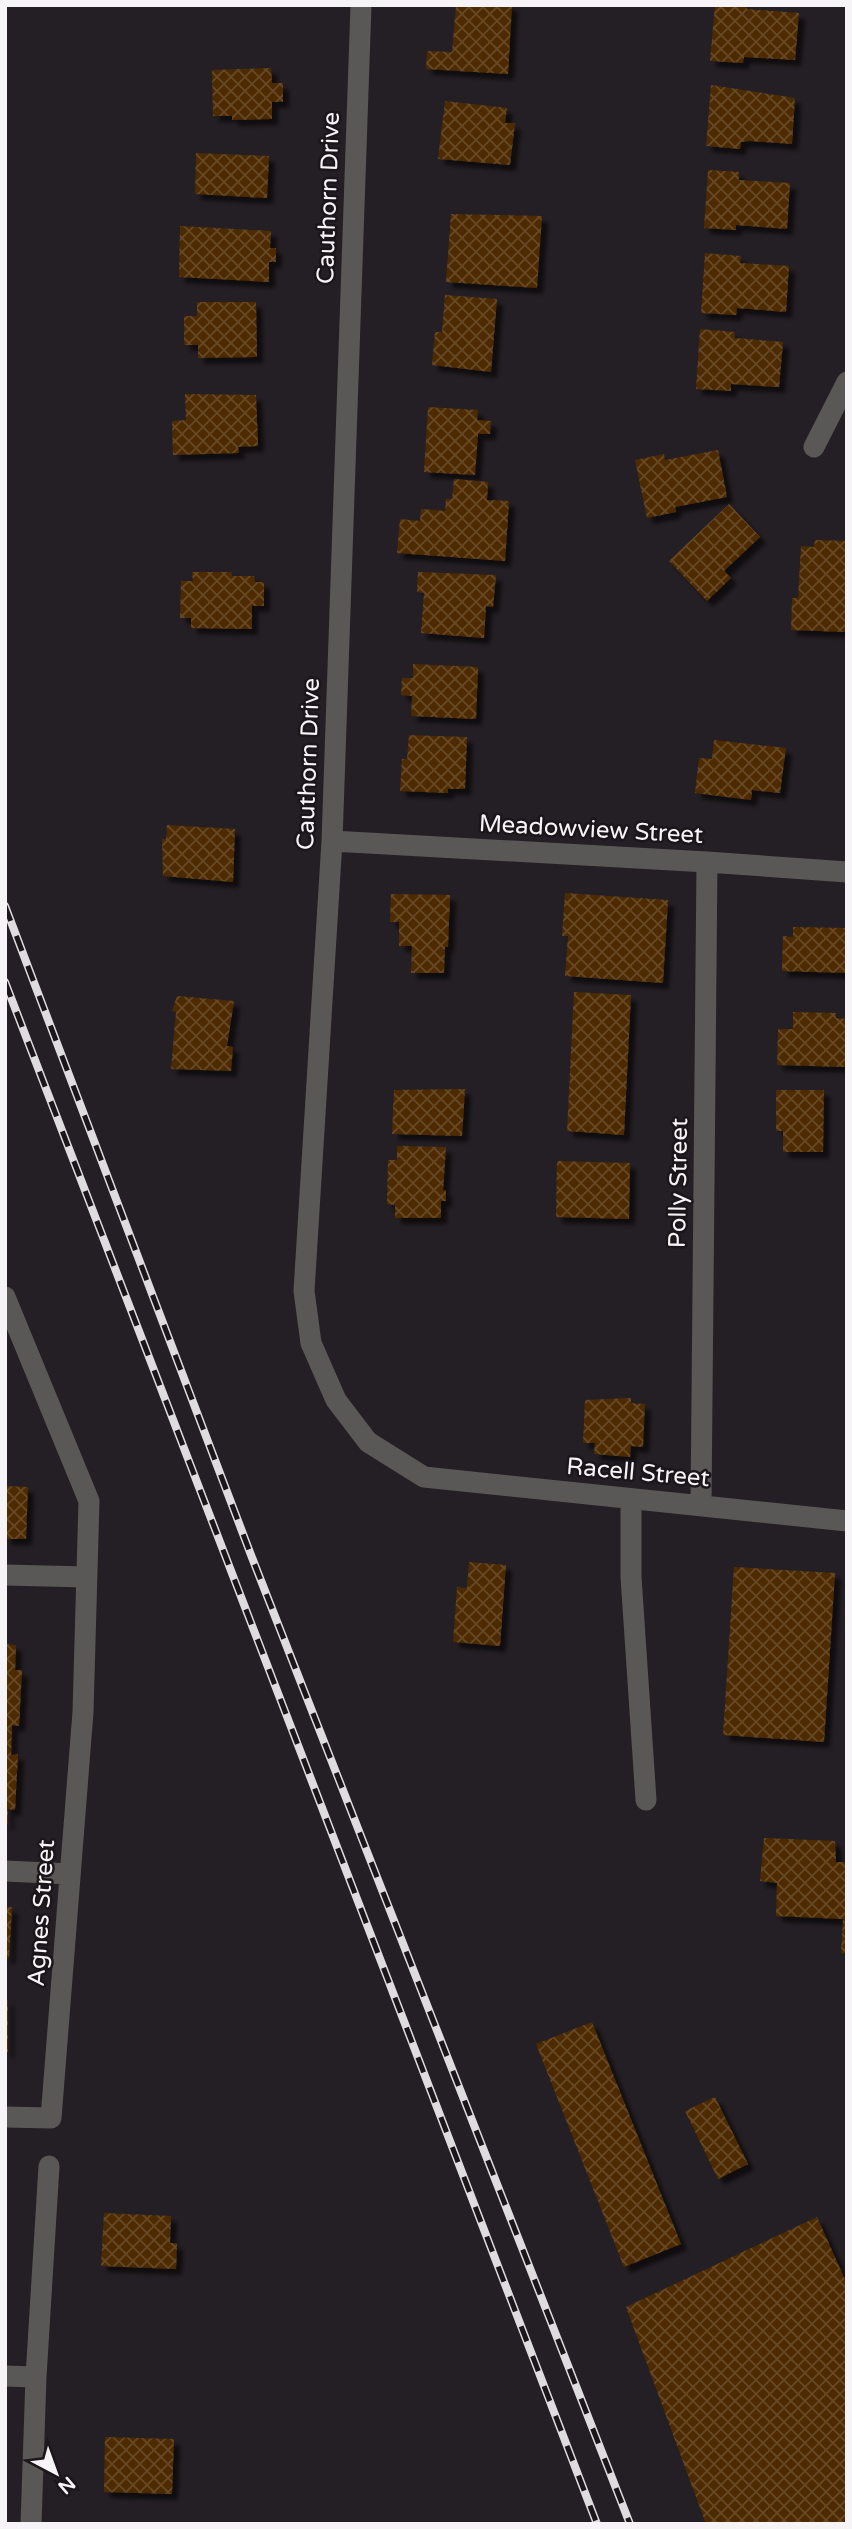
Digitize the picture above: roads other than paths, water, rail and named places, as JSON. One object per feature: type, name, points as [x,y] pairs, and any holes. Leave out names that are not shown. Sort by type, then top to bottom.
[{"type":"street","name":"Cauthorn Drive","points":[[361,5],[332,841],[304,1291],[311,1343],[336,1400],[369,1442],[424,1477]]},
{"type":"street","points":[[814,447],[847,382]]},
{"type":"street","name":"Meadowview Street","points":[[332,841],[847,872]]},
{"type":"street","name":"Polly Street","points":[[701,1504],[707,862]]},
{"type":"street","name":"Agnes Street","points":[[5,1297],[12,1331],[89,1501],[83,1712],[51,2118],[5,2117]]},
{"type":"street","name":"Racell Street","points":[[424,1477],[847,1521]]},
{"type":"street","points":[[631,1499],[631,1577],[646,1800]]},
{"type":"street","points":[[5,1575],[87,1577]]},
{"type":"street","points":[[5,1871],[70,1874]]},
{"type":"street","points":[[31,2524],[36,2377],[49,2166]]},
{"type":"street","points":[[5,2376],[36,2377]]},
{"type":"railway","points":[[5,906],[251,1555],[630,2524]]},
{"type":"railway","points":[[5,982],[597,2524]]}]
